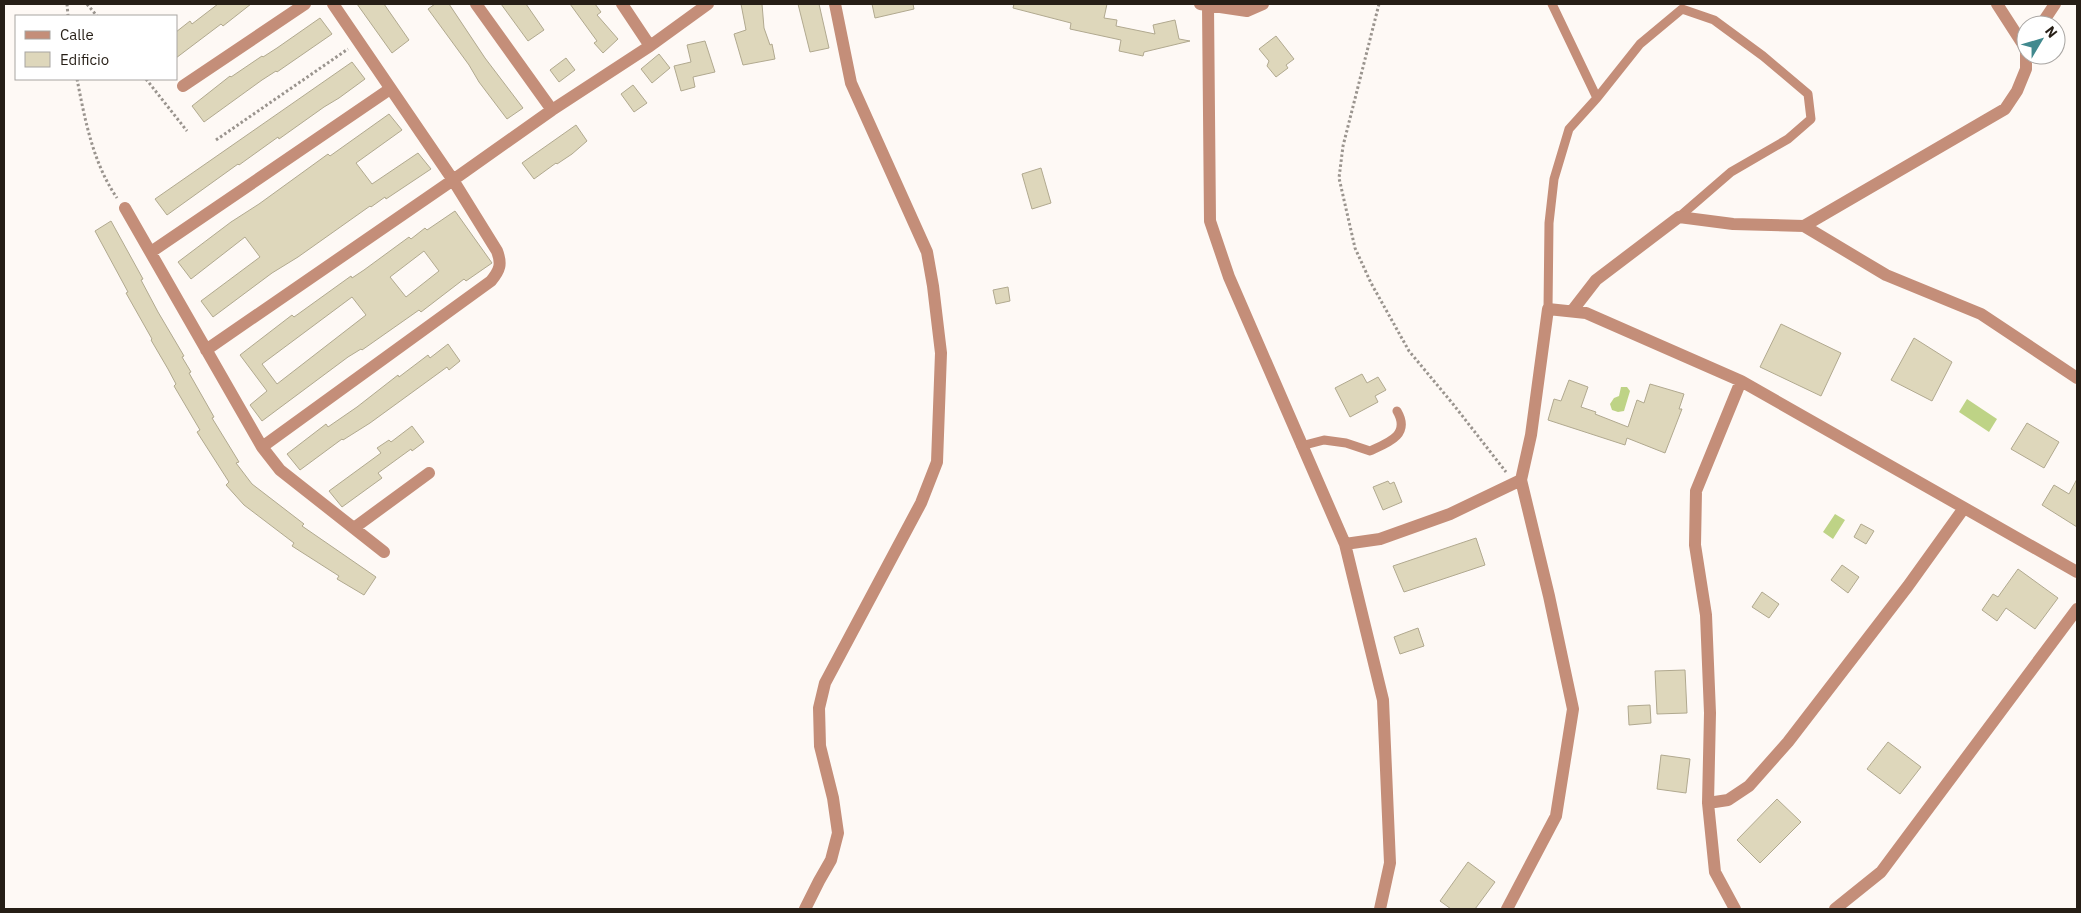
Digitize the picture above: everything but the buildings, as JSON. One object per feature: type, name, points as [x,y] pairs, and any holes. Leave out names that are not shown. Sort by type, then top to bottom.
[{"type":"street","points":[[183,86],[306,4]]},
{"type":"street","points":[[262,447],[491,281],[499,271],[501,262],[497,251],[453,180],[334,4]]},
{"type":"street","points":[[476,4],[552,110]]},
{"type":"street","points":[[622,4],[650,46]]},
{"type":"street","points":[[206,350],[552,110],[650,46],[708,4]]},
{"type":"street","points":[[805,909],[831,860],[838,833],[820,746],[819,708],[825,684],[841,650],[921,503],[937,462],[941,353],[927,252],[852,83],[835,4]]},
{"type":"street","points":[[1263,4],[1247,11],[1204,5],[1210,221],[1229,277],[1345,544],[1383,700],[1390,863],[1380,909]]},
{"type":"street","points":[[1997,4],[2016,33]]},
{"type":"street","points":[[2048,15],[2055,4]]},
{"type":"street","points":[[1804,226],[2005,109],[2017,91],[2026,65]]},
{"type":"street","points":[[151,252],[390,89]]},
{"type":"street","points":[[125,208],[262,447],[280,470],[384,552]]},
{"type":"street","points":[[1572,311],[1596,280],[1679,217],[1733,224],[1804,226],[1886,275],[1981,314],[2077,378]]},
{"type":"street","points":[[1508,909],[1556,816],[1573,709],[1549,596],[1518,481],[1531,435],[1548,309],[1586,313],[1741,381],[2077,572]]},
{"type":"street","points":[[1735,909],[1716,872],[1708,803],[1710,713],[1706,615],[1694,545],[1696,491],[1741,381]]},
{"type":"street","points":[[354,528],[429,473]]},
{"type":"street","points":[[1345,544],[1380,539],[1450,514],[1518,481]]},
{"type":"street","points":[[1708,803],[1728,800],[1749,786],[1788,742],[1908,586],[1964,508]]},
{"type":"street","points":[[1835,909],[1882,872],[2077,609]]},
{"type":"lane","points":[[1552,4],[1598,98]]},
{"type":"lane","points":[[1548,309],[1549,223],[1554,179],[1569,129],[1598,98],[1640,44],[1680,6],[1714,20],[1763,56],[1808,94],[1811,119],[1788,139],[1732,172],[1679,217]]},
{"type":"lane","points":[[1301,446],[1324,440],[1346,443],[1370,451],[1396,438],[1402,429],[1401,418],[1397,411]]},
{"type":"path","points":[[87,4],[96,15]]},
{"type":"path","points":[[1379,4],[1343,146],[1339,178],[1355,248],[1371,283],[1409,352],[1518,481]]},
{"type":"path","points":[[216,140],[359,42]]},
{"type":"path","points":[[77,80],[92,146],[109,185],[125,208]]},
{"type":"path","points":[[147,80],[187,131]]},
{"type":"shaded area","points":[[1621,387],[1627,387],[1630,391],[1624,411],[1618,412],[1612,410],[1610,404],[1614,398],[1619,396]]},
{"type":"shaded area","points":[[1967,399],[1997,419],[1989,432],[1959,412]]},
{"type":"shaded area","points":[[1835,514],[1845,520],[1833,539],[1823,532]]}]
